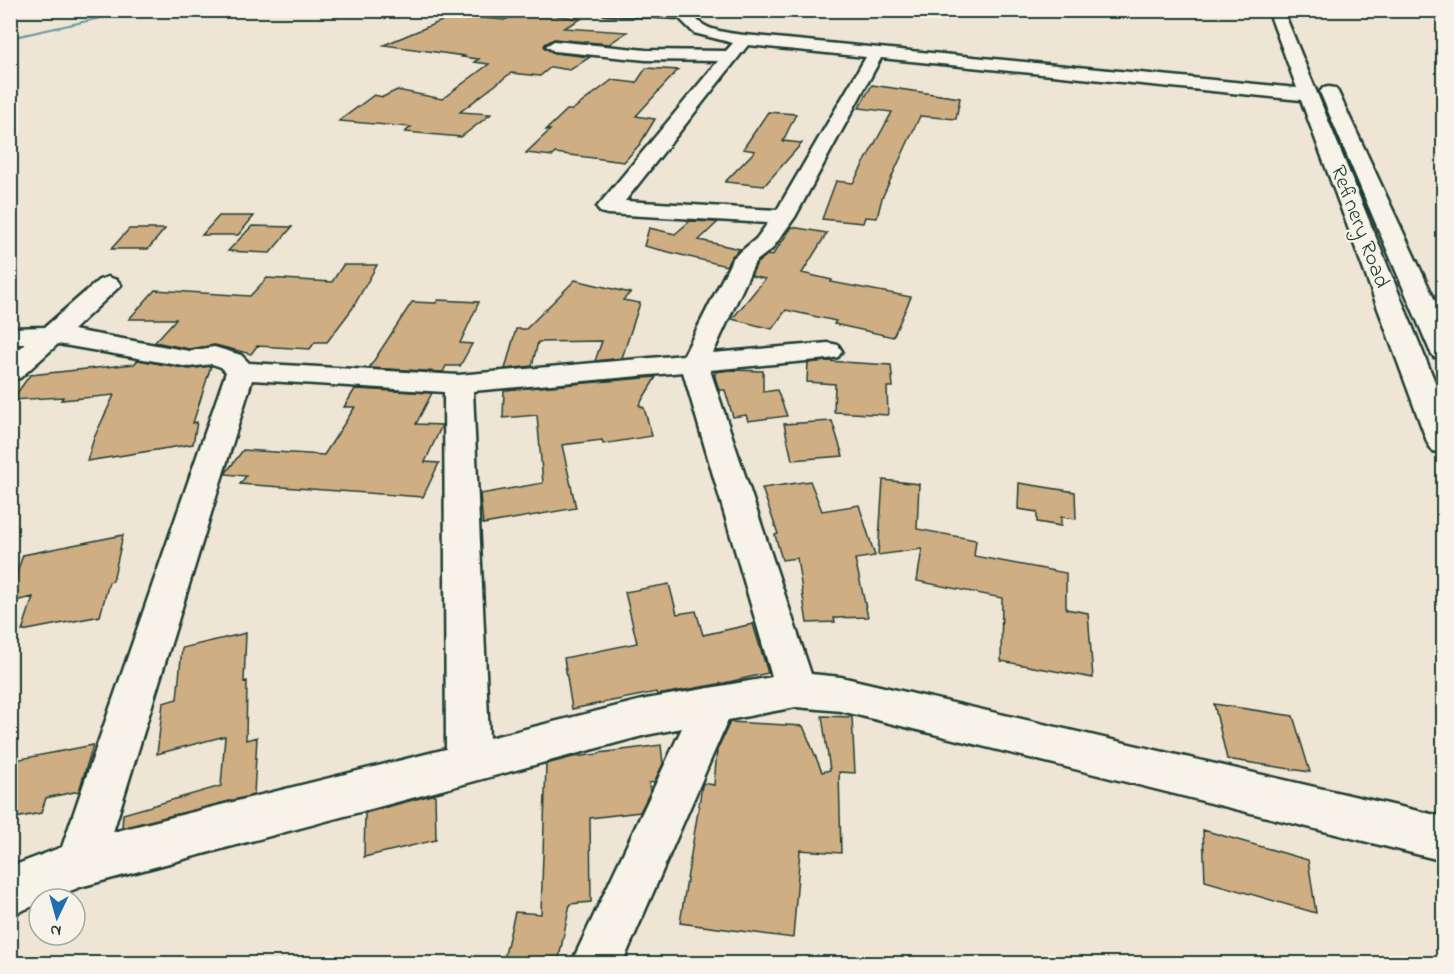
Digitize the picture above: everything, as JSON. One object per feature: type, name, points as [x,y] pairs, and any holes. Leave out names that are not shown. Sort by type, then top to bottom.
[{"type":"street","points":[[605,10],[682,12],[691,25],[738,48]]},
{"type":"street","name":"Refinery Road","points":[[1275,10],[1443,444]]},
{"type":"street","name":"Refinery Road","points":[[1293,10],[1443,351]]},
{"type":"street","points":[[554,46],[646,55],[738,48],[876,53],[1014,69],[1308,95]]},
{"type":"street","points":[[738,48],[608,207],[784,217]]},
{"type":"street","points":[[796,690],[694,363],[744,258],[764,244],[784,217],[876,53]]},
{"type":"street","points":[[10,372],[108,285]]},
{"type":"street","points":[[10,336],[52,335],[189,359],[214,356],[231,361],[241,371],[458,384],[828,351]]},
{"type":"street","points":[[80,864],[241,371]]},
{"type":"street","points":[[458,384],[468,763]]},
{"type":"street","points":[[10,891],[80,864],[646,717],[796,690],[842,694],[1443,839]]},
{"type":"street","points":[[596,963],[713,706]]},
{"type":"building","points":[[527,11],[581,19],[564,28],[627,32],[609,44],[554,39],[545,44],[545,48],[554,53],[590,57],[570,70],[551,67],[540,76],[511,73],[460,112],[491,114],[461,137],[405,132],[411,127],[339,121],[374,95],[383,97],[397,90],[442,99],[489,64],[474,62],[479,59],[462,57],[464,56],[384,45],[451,17],[467,20],[472,17],[504,20]]},
{"type":"building","points":[[646,68],[678,70],[636,116],[655,119],[640,144],[624,162],[555,153],[553,156],[526,153],[567,110],[572,110],[612,80],[636,83]]},
{"type":"building","points":[[872,85],[960,98],[956,119],[920,116],[882,198],[877,218],[865,217],[863,223],[822,219],[836,181],[853,183],[892,112],[859,108]]},
{"type":"building","points":[[768,112],[796,114],[783,141],[802,143],[764,186],[725,182],[755,151],[743,149]]},
{"type":"building","points":[[219,216],[254,216],[238,235],[202,235]]},
{"type":"building","points":[[690,221],[718,222],[699,240],[740,249],[726,266],[644,246],[649,228],[675,234]]},
{"type":"building","points":[[252,226],[292,227],[270,253],[228,251]]},
{"type":"building","points":[[792,227],[827,233],[802,273],[832,280],[831,282],[911,297],[893,337],[834,324],[836,321],[786,310],[772,329],[732,319],[765,279],[751,276],[757,263],[767,255],[772,256]]},
{"type":"building","points":[[129,229],[165,229],[148,249],[111,249]]},
{"type":"building","points":[[343,265],[377,265],[352,309],[327,342],[315,342],[310,349],[257,346],[251,354],[215,345],[189,349],[155,342],[176,319],[129,319],[155,290],[250,296],[267,278],[332,282]]},
{"type":"building","points":[[575,280],[630,293],[623,300],[640,303],[622,358],[595,361],[602,341],[538,342],[532,366],[505,369],[516,329],[526,329]]},
{"type":"building","points":[[438,300],[479,302],[460,343],[472,344],[460,366],[446,366],[443,372],[369,368],[412,302],[436,303]]},
{"type":"building","points":[[138,360],[189,369],[211,366],[193,423],[197,422],[193,444],[87,461],[94,438],[114,395],[61,400],[63,397],[12,400],[30,375],[134,364]]},
{"type":"building","points":[[826,361],[891,365],[893,387],[887,387],[888,415],[834,412],[835,384],[807,382],[808,363]]},
{"type":"building","points":[[763,371],[763,392],[777,390],[787,416],[748,421],[746,415],[733,417],[725,390],[719,390],[715,377],[715,372]]},
{"type":"building","points":[[656,377],[639,405],[644,408],[652,436],[603,444],[602,440],[562,445],[576,508],[483,524],[480,494],[543,483],[537,415],[503,418],[504,390]]},
{"type":"building","points":[[355,389],[432,393],[416,424],[442,425],[425,462],[439,463],[423,497],[240,484],[246,476],[225,474],[243,450],[324,455],[355,407],[344,407]]},
{"type":"building","points":[[832,421],[843,456],[792,460],[784,424]]},
{"type":"building","points":[[883,480],[919,484],[917,529],[976,540],[974,556],[1066,573],[1066,609],[1088,613],[1093,678],[1001,661],[1002,598],[917,581],[922,549],[878,555]]},
{"type":"building","points":[[810,481],[822,511],[859,505],[875,556],[855,559],[868,617],[834,618],[835,622],[807,623],[797,558],[782,560],[775,535],[778,534],[762,488]]},
{"type":"building","points":[[1019,483],[1075,492],[1076,519],[1061,517],[1061,526],[1037,522],[1037,512],[1018,509]]},
{"type":"building","points":[[123,535],[113,581],[109,582],[100,616],[22,631],[33,597],[10,602],[10,593],[23,555]]},
{"type":"building","points":[[669,584],[677,614],[696,611],[703,635],[753,624],[768,673],[724,683],[657,695],[656,692],[572,709],[564,658],[637,643],[625,592]]},
{"type":"building","points":[[246,633],[244,682],[247,681],[246,740],[257,737],[254,795],[122,828],[123,814],[221,786],[225,736],[157,754],[163,703],[177,699],[182,648]]},
{"type":"building","points":[[1214,704],[1293,716],[1310,772],[1227,759]]},
{"type":"building","points":[[822,716],[852,717],[855,773],[839,772],[841,853],[800,850],[793,938],[680,923],[702,786],[703,783],[714,785],[717,750],[730,722],[803,726],[822,772],[830,770]]},
{"type":"building","points":[[93,745],[79,791],[46,798],[41,813],[10,819],[10,761]]},
{"type":"building","points":[[661,745],[663,764],[654,782],[649,783],[650,792],[640,812],[590,818],[591,902],[570,904],[558,963],[503,963],[515,912],[541,914],[546,764],[573,757]]},
{"type":"building","points":[[435,794],[436,840],[364,857],[365,813]]},
{"type":"building","points":[[1203,830],[1308,860],[1316,913],[1205,881]]},
{"type":"waterway","points":[[10,38],[140,10]]}]
